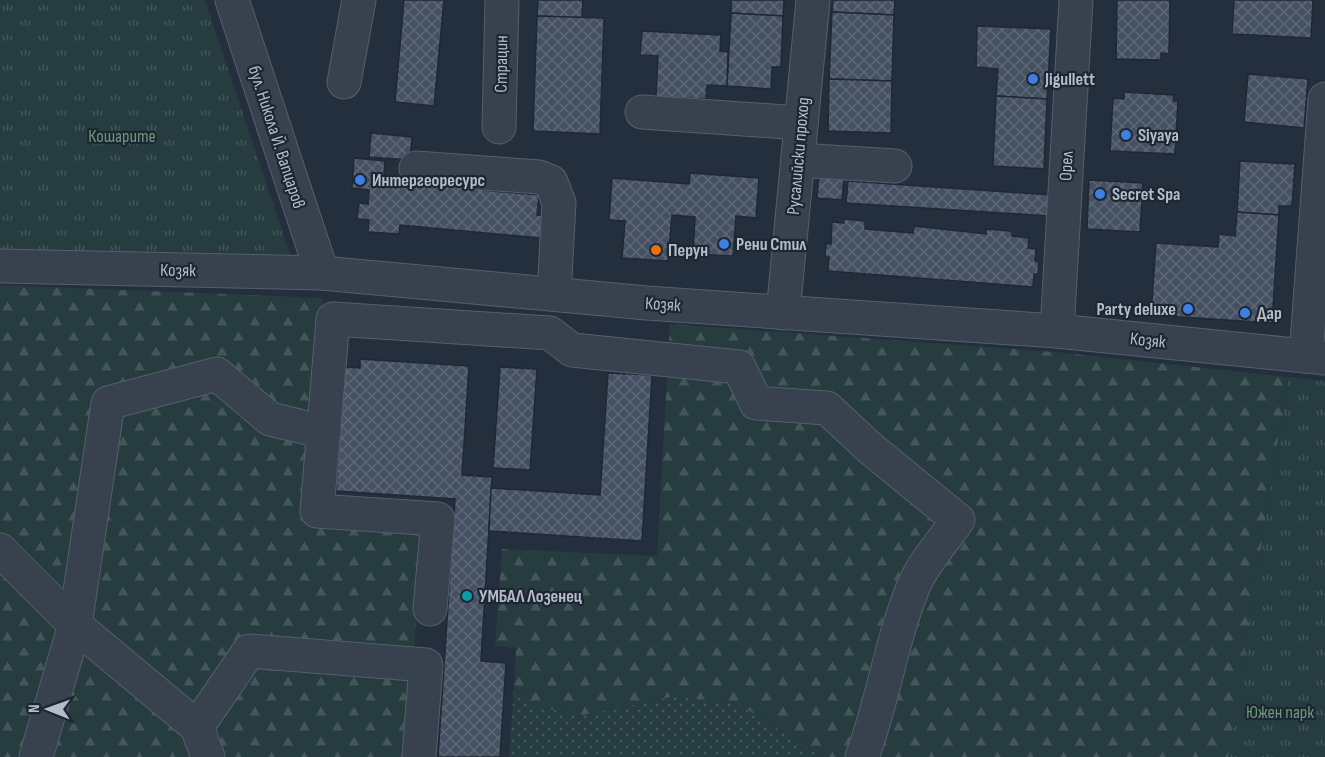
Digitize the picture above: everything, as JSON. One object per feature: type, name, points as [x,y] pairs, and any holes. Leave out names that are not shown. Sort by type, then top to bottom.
[{"type":"street","name":"бул. Никола Й. Вапцаров","points":[[232,0],[322,273]]},
{"type":"street","points":[[344,82],[358,0]]},
{"type":"street","name":"Страцин","points":[[499,127],[502,0]]},
{"type":"street","name":"Русалийски проход","points":[[783,313],[813,0]]},
{"type":"street","name":"Орел","points":[[1057,331],[1076,0]]},
{"type":"street","points":[[1316,357],[1325,99]]},
{"type":"street","points":[[642,112],[801,123]]},
{"type":"street","points":[[798,160],[895,166]]},
{"type":"street","points":[[416,168],[539,177],[551,182],[559,203],[554,294]]},
{"type":"street","name":"Козяк","points":[[0,267],[322,273],[783,313],[1057,331],[1316,357]]},
{"type":"street","points":[[430,609],[438,519],[317,511],[333,319],[550,333],[572,350],[739,367],[756,403],[826,408],[870,448],[958,520],[915,582],[894,641],[876,720],[862,757]]},
{"type":"street","points":[[36,757],[75,625],[108,403],[217,374],[270,419],[324,432]]},
{"type":"street","points":[[0,550],[75,625],[202,742],[249,651],[426,665],[419,757]]},
{"type":"green space","name":"Кошарите","points":[[0,0],[205,0],[292,260],[0,256]]},
{"type":"green space","points":[[0,285],[323,298],[303,521],[424,529],[405,757],[0,757]]},
{"type":"green space","points":[[670,324],[1055,352],[1288,377],[1242,669],[1325,757],[822,757],[739,704],[675,696],[584,715],[536,707],[514,687],[516,648],[495,646],[502,549],[657,556]]},
{"type":"green space","name":"Южен парк","points":[[1288,377],[1325,381],[1325,757],[1228,757]]},
{"type":"green space","points":[[514,687],[536,707],[584,715],[675,696],[739,704],[822,757],[509,757]]},
{"type":"building","points":[[404,0],[444,0],[434,106],[395,102]]},
{"type":"building","points":[[538,0],[583,0],[582,18],[537,16]]},
{"type":"building","points":[[731,0],[784,0],[783,16],[731,13]]},
{"type":"building","points":[[833,0],[895,0],[894,15],[832,12]]},
{"type":"building","points":[[1117,0],[1170,0],[1169,54],[1161,53],[1161,60],[1116,59]]},
{"type":"building","points":[[1234,0],[1313,0],[1311,38],[1232,34]]},
{"type":"building","points":[[832,12],[894,15],[892,81],[829,79]]},
{"type":"building","points":[[731,13],[783,16],[781,67],[772,67],[771,89],[727,86]]},
{"type":"building","points":[[537,16],[604,18],[600,134],[533,131]]},
{"type":"building","points":[[977,26],[1051,29],[1047,99],[996,96],[998,69],[976,67]]},
{"type":"building","points":[[642,31],[721,35],[720,51],[728,52],[727,86],[707,85],[706,99],[656,97],[658,56],[640,55]]},
{"type":"building","points":[[1248,74],[1308,79],[1304,128],[1244,122]]},
{"type":"building","points":[[829,79],[892,81],[891,133],[828,131]]},
{"type":"building","points":[[1124,92],[1174,95],[1173,101],[1178,101],[1175,154],[1110,151],[1113,98],[1124,99]]},
{"type":"building","points":[[996,96],[1047,99],[1044,169],[993,166]]},
{"type":"building","points":[[371,133],[412,137],[410,160],[369,157]]},
{"type":"building","points":[[354,158],[385,161],[384,175],[405,177],[405,181],[483,186],[483,190],[539,195],[537,215],[543,216],[541,238],[400,225],[399,234],[368,232],[369,220],[357,219],[359,203],[368,204],[369,190],[352,188]]},
{"type":"building","points":[[1240,161],[1295,164],[1292,206],[1279,206],[1279,215],[1237,212]]},
{"type":"building","points":[[690,173],[759,178],[756,218],[736,216],[733,256],[693,254],[695,217],[672,215],[668,261],[622,258],[625,221],[609,220],[612,178],[689,184]]},
{"type":"building","points":[[819,174],[844,176],[842,200],[817,198]]},
{"type":"building","points":[[1089,180],[1143,183],[1140,232],[1087,229]]},
{"type":"building","points":[[848,181],[1052,195],[1050,216],[846,203]]},
{"type":"building","points":[[1237,212],[1279,215],[1272,323],[1151,315],[1156,243],[1218,247],[1219,234],[1235,236]]},
{"type":"building","points":[[844,219],[865,221],[865,229],[913,233],[914,226],[986,234],[986,229],[1012,231],[1012,236],[1029,238],[1028,248],[1036,249],[1035,261],[1039,262],[1038,274],[1034,274],[1033,287],[828,271],[829,257],[825,257],[826,243],[831,244],[832,222],[844,223]]},
{"type":"building","name":"УМБАЛ Лозенец","points":[[360,359],[469,366],[462,475],[492,477],[481,661],[506,663],[500,757],[438,757],[455,499],[336,491],[344,367],[360,368]]},
{"type":"building","points":[[500,367],[537,369],[530,470],[493,468]]},
{"type":"building","points":[[608,373],[652,375],[642,541],[489,531],[491,488],[600,495]]},
{"type":"place","name":"Jigullett","points":[[1033,79]]},
{"type":"place","name":"Siyaya","points":[[1126,135]]},
{"type":"place","name":"Интергеоресурс","points":[[360,180]]},
{"type":"place","name":"Secret Spa","points":[[1100,194]]},
{"type":"place","name":"Рени Стил","points":[[724,244]]},
{"type":"place","name":"Перун","points":[[656,250]]},
{"type":"place","name":"Party deluxe","points":[[1188,309]]},
{"type":"place","name":"Дар","points":[[1245,313]]},
{"type":"place","name":"УМБАЛ Лозенец","points":[[467,596]]}]
